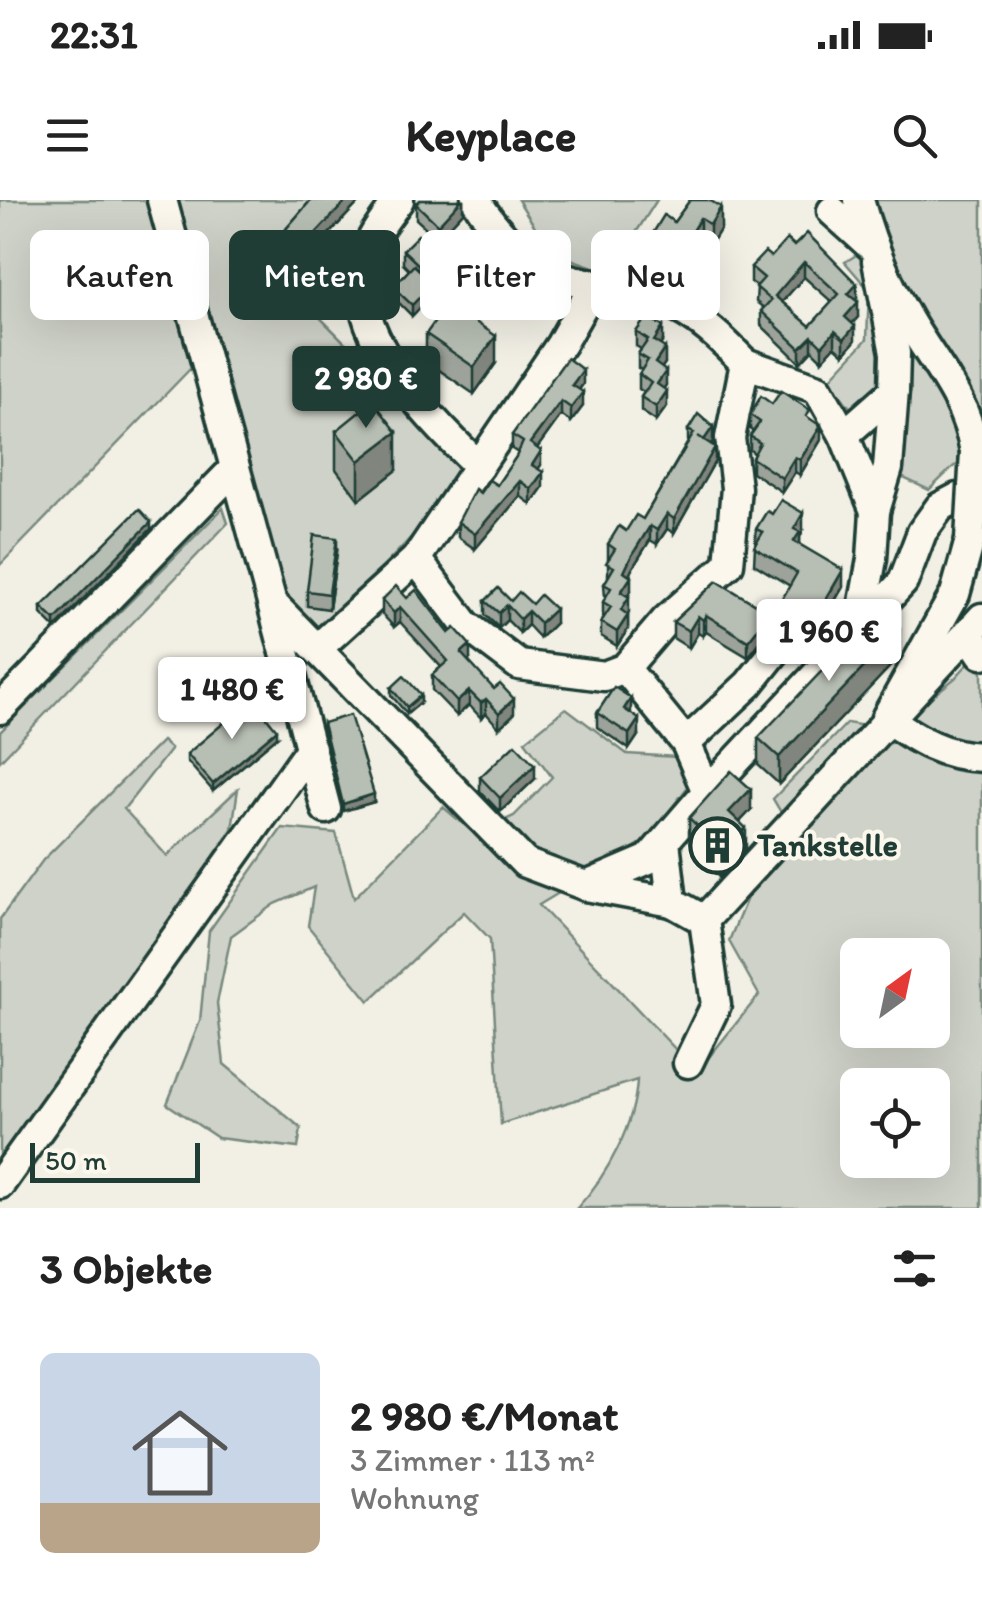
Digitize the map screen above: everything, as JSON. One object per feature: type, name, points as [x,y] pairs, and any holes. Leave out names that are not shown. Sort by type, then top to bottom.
[{"type":"lane","points":[[162,200],[326,809]]},
{"type":"lane","points":[[400,200],[364,260],[365,296],[377,348],[479,466]]},
{"type":"lane","points":[[476,200],[514,247],[551,274],[591,283]]},
{"type":"lane","points":[[858,200],[875,254],[895,353],[888,468],[875,511],[872,560],[860,624]]},
{"type":"lane","points":[[832,211],[875,254],[910,323],[958,394],[974,452],[970,540],[954,594],[886,718]]},
{"type":"lane","points":[[319,647],[416,559],[562,344],[591,291]]},
{"type":"lane","points":[[700,320],[745,363],[818,389],[844,435],[875,511]]},
{"type":"lane","points":[[416,559],[466,625],[518,665],[604,676],[625,668],[666,620],[729,564],[736,488],[730,438],[745,363]]},
{"type":"lane","points":[[844,435],[894,391]]},
{"type":"lane","points":[[0,709],[234,468]]},
{"type":"lane","points":[[586,886],[650,859],[902,582],[922,532],[940,507],[957,498],[982,500]]},
{"type":"lane","points":[[272,603],[525,863],[586,886],[672,902],[704,920]]},
{"type":"lane","points":[[688,1063],[716,1006],[704,920],[886,718],[977,635]]},
{"type":"lane","points":[[686,743],[749,684],[778,649]]},
{"type":"lane","points":[[625,668],[686,743],[707,792]]},
{"type":"lane","points":[[886,718],[925,744],[956,756],[982,756]]},
{"type":"lane","points":[[0,1184],[311,748]]},
{"type":"lane","points":[[665,840],[672,902]]},
{"type":"shaded area","points":[[0,200],[147,200],[155,230],[30,230],[30,320],[179,320],[192,367],[0,565]]},
{"type":"shaded area","points":[[178,200],[318,200],[291,230],[229,230],[229,320],[323,320],[462,461],[418,530],[319,634],[284,593],[209,315],[209,230],[186,230]]},
{"type":"shaded area","points":[[518,200],[657,200],[638,230],[591,230],[591,266],[571,259],[571,230],[537,230]]},
{"type":"shaded area","points":[[873,200],[982,200],[982,457],[954,466],[929,490],[895,474],[904,400],[854,413],[829,380],[867,339],[869,290],[845,262],[884,238]]},
{"type":"shaded area","points":[[223,508],[228,523],[0,761],[0,732]]},
{"type":"shaded area","points":[[982,648],[982,1208],[577,1208],[618,1148],[631,1114],[637,1080],[501,1124],[490,939],[464,912],[369,1001],[308,926],[314,887],[275,904],[231,936],[217,1003],[224,1064],[301,1128],[298,1148],[218,1138],[167,1104],[200,1021],[209,931],[282,828],[336,833],[354,898],[443,807],[475,834],[514,816],[552,777],[525,741],[566,708],[627,754],[677,757],[693,780],[648,839],[539,905],[697,1072],[759,995],[729,941],[782,814],[773,799],[847,723],[890,730],[955,678]]},
{"type":"shaded area","points":[[162,741],[171,749],[124,809],[167,856],[238,789],[232,829],[55,1095],[0,1168],[0,919],[43,860]]},
{"type":"building","points":[[311,200],[347,200],[319,230],[286,229]]},
{"type":"building","points":[[420,200],[461,200],[438,225],[416,204]]},
{"type":"building","points":[[690,200],[709,200],[721,207],[710,225],[700,218],[693,230],[655,230],[664,215],[674,222]]},
{"type":"building","points":[[807,233],[857,284],[848,294],[858,302],[845,317],[855,326],[844,339],[835,331],[822,346],[812,336],[800,348],[761,311],[771,300],[756,287],[764,278],[751,267],[765,252],[771,257],[787,239],[794,246]],"holes":[[[804,262],[839,294],[810,326],[775,296]]]},
{"type":"building","points":[[420,237],[420,266],[403,250]]},
{"type":"building","points":[[414,265],[420,271],[420,297],[412,305],[400,294],[400,280]]},
{"type":"building","points":[[436,320],[473,320],[496,336],[474,367],[426,334]]},
{"type":"building","points":[[644,320],[663,327],[654,341],[665,348],[655,363],[666,371],[657,384],[667,391],[656,407],[641,397],[651,383],[639,374],[648,360],[638,354],[648,340],[636,332]]},
{"type":"building","points":[[567,358],[583,370],[572,385],[583,392],[571,408],[561,401],[530,443],[541,451],[532,465],[543,472],[531,489],[520,481],[475,534],[458,522],[475,489],[480,493],[489,480],[497,485],[523,442],[512,435]]},
{"type":"building","points":[[781,391],[810,410],[806,416],[821,426],[800,460],[795,457],[782,478],[752,458],[760,443],[750,436],[760,422],[750,415],[761,396],[772,404]]},
{"type":"building","points":[[373,401],[397,432],[359,461],[336,431]]},
{"type":"building","points":[[698,414],[713,427],[704,440],[715,447],[674,519],[667,514],[657,530],[650,526],[632,555],[624,572],[631,577],[621,592],[629,597],[621,610],[628,615],[617,632],[601,622],[611,607],[603,602],[611,588],[604,584],[614,567],[606,563],[615,549],[608,544],[619,526],[626,531],[636,515],[643,519],[694,433],[688,430]]},
{"type":"building","points":[[781,500],[803,513],[794,529],[800,532],[794,541],[843,570],[800,644],[793,639],[789,619],[779,615],[764,621],[748,641],[706,615],[703,620],[698,616],[689,631],[673,622],[717,581],[773,615],[797,573],[754,547],[763,532],[756,529],[767,511],[772,514]]},
{"type":"building","points":[[139,509],[151,522],[55,620],[41,607]]},
{"type":"building","points":[[314,535],[337,538],[329,594],[307,591]]},
{"type":"building","points":[[396,586],[407,598],[416,590],[449,633],[455,628],[470,645],[461,653],[494,689],[500,684],[514,699],[499,713],[486,699],[481,703],[469,691],[457,702],[432,675],[448,661],[400,607],[394,613],[382,600]]},
{"type":"building","points":[[498,588],[511,601],[519,592],[532,604],[540,595],[555,609],[540,623],[528,611],[520,619],[507,605],[499,613],[485,601]]},
{"type":"building","points":[[880,610],[900,629],[779,757],[758,738]]},
{"type":"building","points":[[404,676],[421,695],[407,707],[391,688]]},
{"type":"building","points":[[614,687],[631,698],[624,709],[639,719],[629,734],[597,713]]},
{"type":"building","points":[[252,699],[277,730],[213,784],[187,754]]},
{"type":"building","points":[[350,715],[374,794],[343,804],[323,723]]},
{"type":"building","points":[[515,744],[535,765],[500,798],[480,777]]},
{"type":"building","points":[[731,771],[751,789],[729,812],[746,828],[719,856],[700,838],[705,833],[689,818]]},
{"type":"place","name":"Tankstelle","points":[[718,845]]}]
